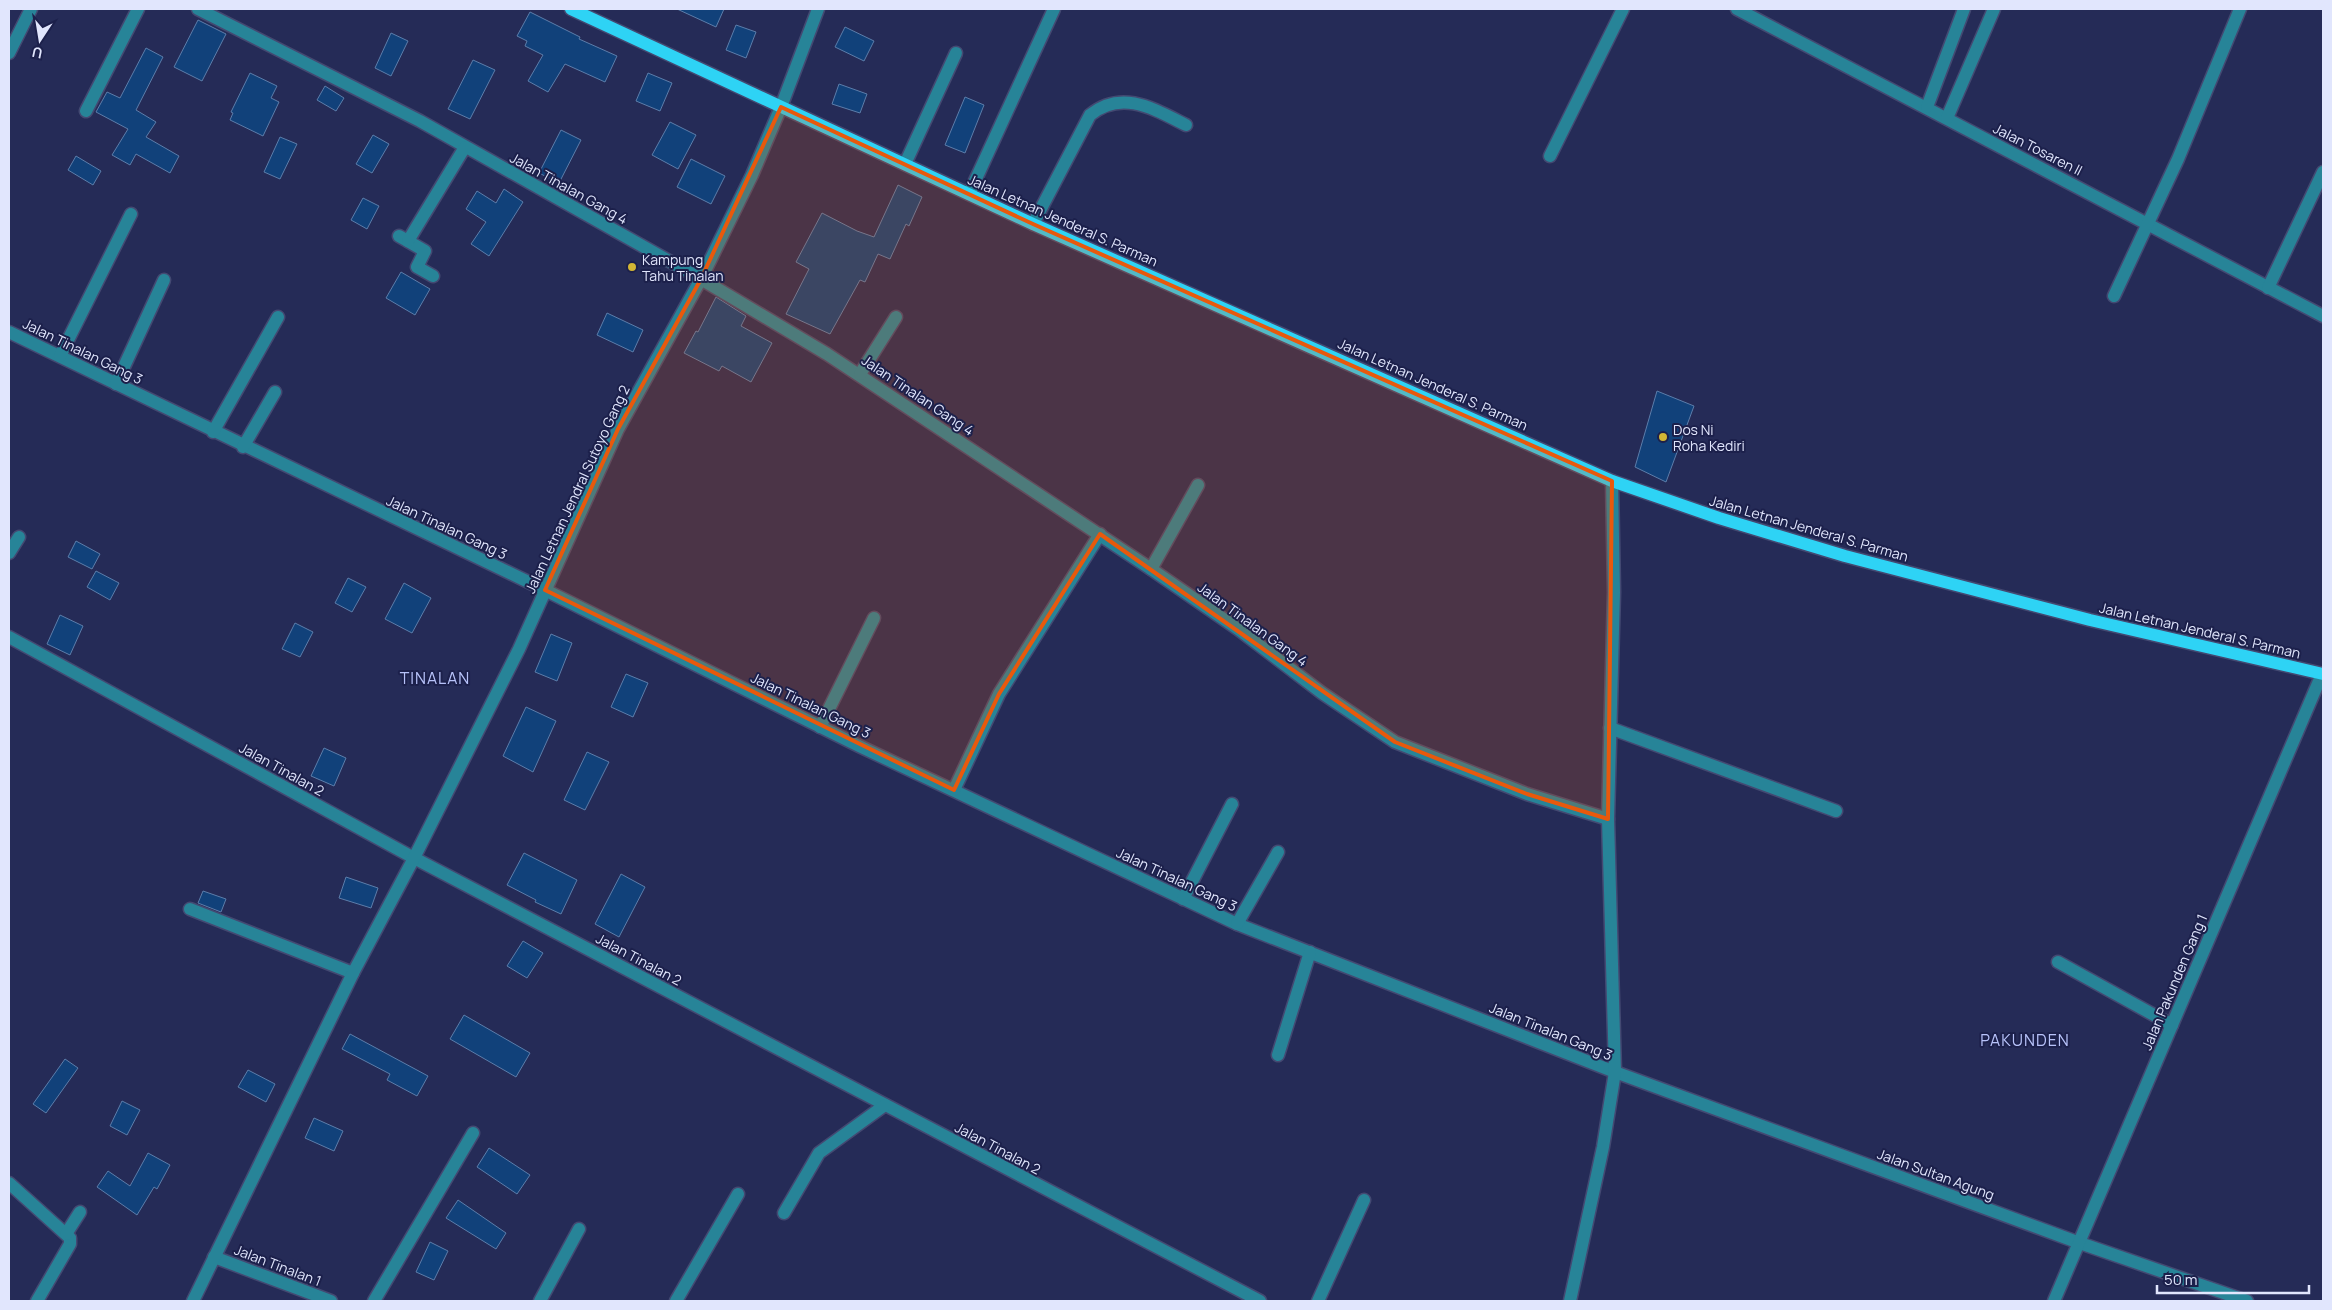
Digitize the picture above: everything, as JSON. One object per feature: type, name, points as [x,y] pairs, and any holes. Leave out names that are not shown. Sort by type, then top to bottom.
[{"type":"main road","name":"Jalan Letnan Jenderal S. Parman","points":[[571,9],[1033,224],[1612,481],[1719,518],[1845,556],[2090,620],[2323,674]]},
{"type":"street","points":[[9,52],[31,9]]},
{"type":"street","points":[[86,111],[138,9]]},
{"type":"street","name":"Jalan Tinalan Gang 4","points":[[198,9],[420,122],[701,279],[860,374],[1152,569],[1238,629],[1322,693],[1395,742],[1527,794],[1608,819]]},
{"type":"street","name":"Jalan Letnan Jendral Sutoyo Gang 2","points":[[193,1301],[353,973],[414,858],[519,649],[618,429],[701,279],[752,175],[781,107],[818,9]]},
{"type":"street","points":[[969,194],[1054,9]]},
{"type":"street","points":[[1550,156],[1623,9]]},
{"type":"street","name":"Jalan Tosaren II","points":[[1738,9],[2323,316]]},
{"type":"street","points":[[1926,107],[1964,9]]},
{"type":"street","points":[[1947,118],[1994,9]]},
{"type":"street","points":[[2114,296],[2178,159],[2240,9]]},
{"type":"street","points":[[906,164],[956,53]]},
{"type":"street","points":[[1033,224],[1090,115],[1102,105],[1120,102],[1144,105],[1186,124]]},
{"type":"street","points":[[433,276],[417,267],[425,250],[403,238],[465,147]]},
{"type":"street","points":[[2268,288],[2323,172]]},
{"type":"street","points":[[60,356],[131,214]]},
{"type":"street","points":[[116,384],[164,280]]},
{"type":"street","points":[[213,432],[278,316]]},
{"type":"street","points":[[860,374],[896,317]]},
{"type":"street","name":"Jalan Tinalan Gang 3","points":[[9,332],[244,447],[545,590],[820,727],[1237,924],[1615,1072]]},
{"type":"street","points":[[244,447],[275,392]]},
{"type":"street","points":[[1570,1301],[1603,1147],[1615,1072],[1608,819],[1614,592],[1612,481]]},
{"type":"street","points":[[1152,569],[1198,485]]},
{"type":"street","points":[[954,790],[999,694],[1100,534]]},
{"type":"street","points":[[9,553],[19,537]]},
{"type":"street","points":[[820,727],[874,618]]},
{"type":"street","name":"Jalan Tinalan 2","points":[[9,637],[414,858],[1259,1301]]},
{"type":"street","name":"Jalan Pakunden Gang 1","points":[[2054,1301],[2323,674]]},
{"type":"street","points":[[1610,728],[1836,811]]},
{"type":"street","points":[[1183,899],[1232,804]]},
{"type":"street","points":[[1237,924],[1278,852]]},
{"type":"street","points":[[190,909],[353,973]]},
{"type":"street","points":[[1278,1055],[1310,952]]},
{"type":"street","points":[[2058,962],[2172,1025]]},
{"type":"street","name":"Jalan Sultan Agung","points":[[1615,1072],[2078,1242],[2247,1301]]},
{"type":"street","points":[[784,1213],[818,1153],[885,1105]]},
{"type":"street","points":[[374,1301],[473,1133]]},
{"type":"street","points":[[9,1183],[70,1238],[70,1244],[37,1301]]},
{"type":"street","points":[[676,1301],[738,1194]]},
{"type":"street","points":[[1318,1301],[1364,1200]]},
{"type":"street","points":[[66,1234],[80,1212]]},
{"type":"street","points":[[540,1301],[579,1229]]},
{"type":"street","name":"Jalan Tinalan 1","points":[[214,1257],[331,1301]]},
{"type":"highlighted area","points":[[781,107],[1033,224],[1612,481],[1608,819],[1527,794],[1395,742],[1100,534],[999,694],[954,790],[545,590],[618,429],[701,279]]},
{"type":"building","points":[[677,9],[724,9],[716,27]]},
{"type":"building","points":[[530,12],[580,37],[579,39],[617,56],[605,82],[565,64],[548,92],[528,81],[543,55],[525,46],[527,41],[517,36]]},
{"type":"building","points":[[198,20],[226,34],[202,81],[174,67]]},
{"type":"building","points":[[736,25],[756,32],[746,58],[726,50]]},
{"type":"building","points":[[845,27],[874,41],[864,61],[835,47]]},
{"type":"building","points":[[391,33],[408,41],[391,76],[375,68]]},
{"type":"building","points":[[146,48],[163,57],[136,110],[156,122],[146,137],[179,156],[170,173],[136,154],[130,165],[112,155],[128,129],[96,112],[107,92],[120,98]]},
{"type":"building","points":[[473,60],[495,70],[470,119],[448,109]]},
{"type":"building","points":[[250,73],[277,86],[271,98],[279,102],[263,136],[230,120],[233,113],[231,112]]},
{"type":"building","points":[[648,73],[672,83],[660,111],[636,101]]},
{"type":"building","points":[[839,84],[867,94],[860,113],[832,104]]},
{"type":"building","points":[[325,86],[344,98],[336,111],[317,100]]},
{"type":"building","points":[[965,97],[984,105],[965,153],[945,145]]},
{"type":"building","points":[[670,122],[696,135],[678,169],[652,155]]},
{"type":"building","points":[[561,130],[581,140],[559,183],[539,173]]},
{"type":"building","points":[[373,135],[389,144],[372,173],[356,164]]},
{"type":"building","points":[[280,137],[297,144],[280,179],[264,172]]},
{"type":"building","points":[[76,156],[101,171],[93,185],[68,170]]},
{"type":"building","points":[[691,159],[725,176],[711,204],[677,187]]},
{"type":"building","points":[[898,185],[922,197],[909,226],[906,224],[890,259],[878,254],[865,282],[860,280],[830,334],[786,314],[809,269],[796,262],[822,213],[857,231],[874,237]]},
{"type":"building","points":[[504,189],[523,202],[489,256],[471,244],[486,222],[466,209],[477,191],[496,203]]},
{"type":"building","points":[[363,198],[379,206],[367,229],[351,220]]},
{"type":"building","points":[[401,272],[430,289],[415,315],[386,298]]},
{"type":"building","points":[[716,297],[746,316],[741,326],[772,343],[751,382],[722,366],[719,371],[684,353],[696,331],[698,332]]},
{"type":"building","points":[[607,313],[643,330],[633,352],[597,335]]},
{"type":"building","name":"Dos Ni Roha Kediri","points":[[1657,391],[1694,406],[1666,482],[1635,467]]},
{"type":"building","points":[[76,541],[100,554],[92,569],[68,557]]},
{"type":"building","points":[[96,571],[119,583],[110,600],[87,587]]},
{"type":"building","points":[[348,578],[366,587],[352,612],[335,603]]},
{"type":"building","points":[[404,583],[431,598],[412,633],[385,619]]},
{"type":"building","points":[[60,615],[83,626],[70,655],[47,644]]},
{"type":"building","points":[[295,623],[313,632],[300,657],[282,649]]},
{"type":"building","points":[[551,634],[572,643],[557,681],[535,672]]},
{"type":"building","points":[[626,674],[648,683],[633,717],[611,707]]},
{"type":"building","points":[[526,707],[556,721],[533,772],[503,756]]},
{"type":"building","points":[[324,748],[346,758],[334,786],[311,776]]},
{"type":"building","points":[[587,752],[609,762],[585,810],[564,800]]},
{"type":"building","points":[[524,853],[577,880],[561,914],[535,902],[536,900],[507,885]]},
{"type":"building","points":[[621,874],[645,887],[619,937],[595,924]]},
{"type":"building","points":[[346,877],[378,888],[371,908],[339,898]]},
{"type":"building","points":[[203,891],[226,899],[221,912],[198,903]]},
{"type":"building","points":[[523,941],[543,953],[527,978],[507,966]]},
{"type":"building","points":[[464,1015],[530,1053],[516,1077],[450,1039]]},
{"type":"building","points":[[350,1034],[428,1076],[417,1096],[387,1080],[390,1074],[342,1049]]},
{"type":"building","points":[[65,1059],[78,1068],[46,1113],[33,1104]]},
{"type":"building","points":[[248,1070],[275,1084],[266,1102],[238,1087]]},
{"type":"building","points":[[122,1101],[140,1110],[127,1135],[110,1126]]},
{"type":"building","points":[[314,1118],[343,1131],[334,1151],[305,1138]]},
{"type":"building","points":[[489,1148],[530,1175],[517,1194],[477,1167]]},
{"type":"building","points":[[148,1153],[170,1165],[157,1189],[154,1187],[137,1215],[97,1187],[108,1171],[130,1186]]},
{"type":"building","points":[[458,1200],[506,1233],[496,1249],[446,1218]]},
{"type":"building","points":[[430,1242],[448,1251],[434,1280],[416,1272]]},
{"type":"place","name":"Kampung Tahu Tinalan","points":[[632,267]]},
{"type":"place","name":"Dos Ni Roha Kediri","points":[[1663,437]]},
{"type":"district","name":"TINALAN","points":[[435,678]]},
{"type":"district","name":"PAKUNDEN","points":[[2025,1040]]}]
